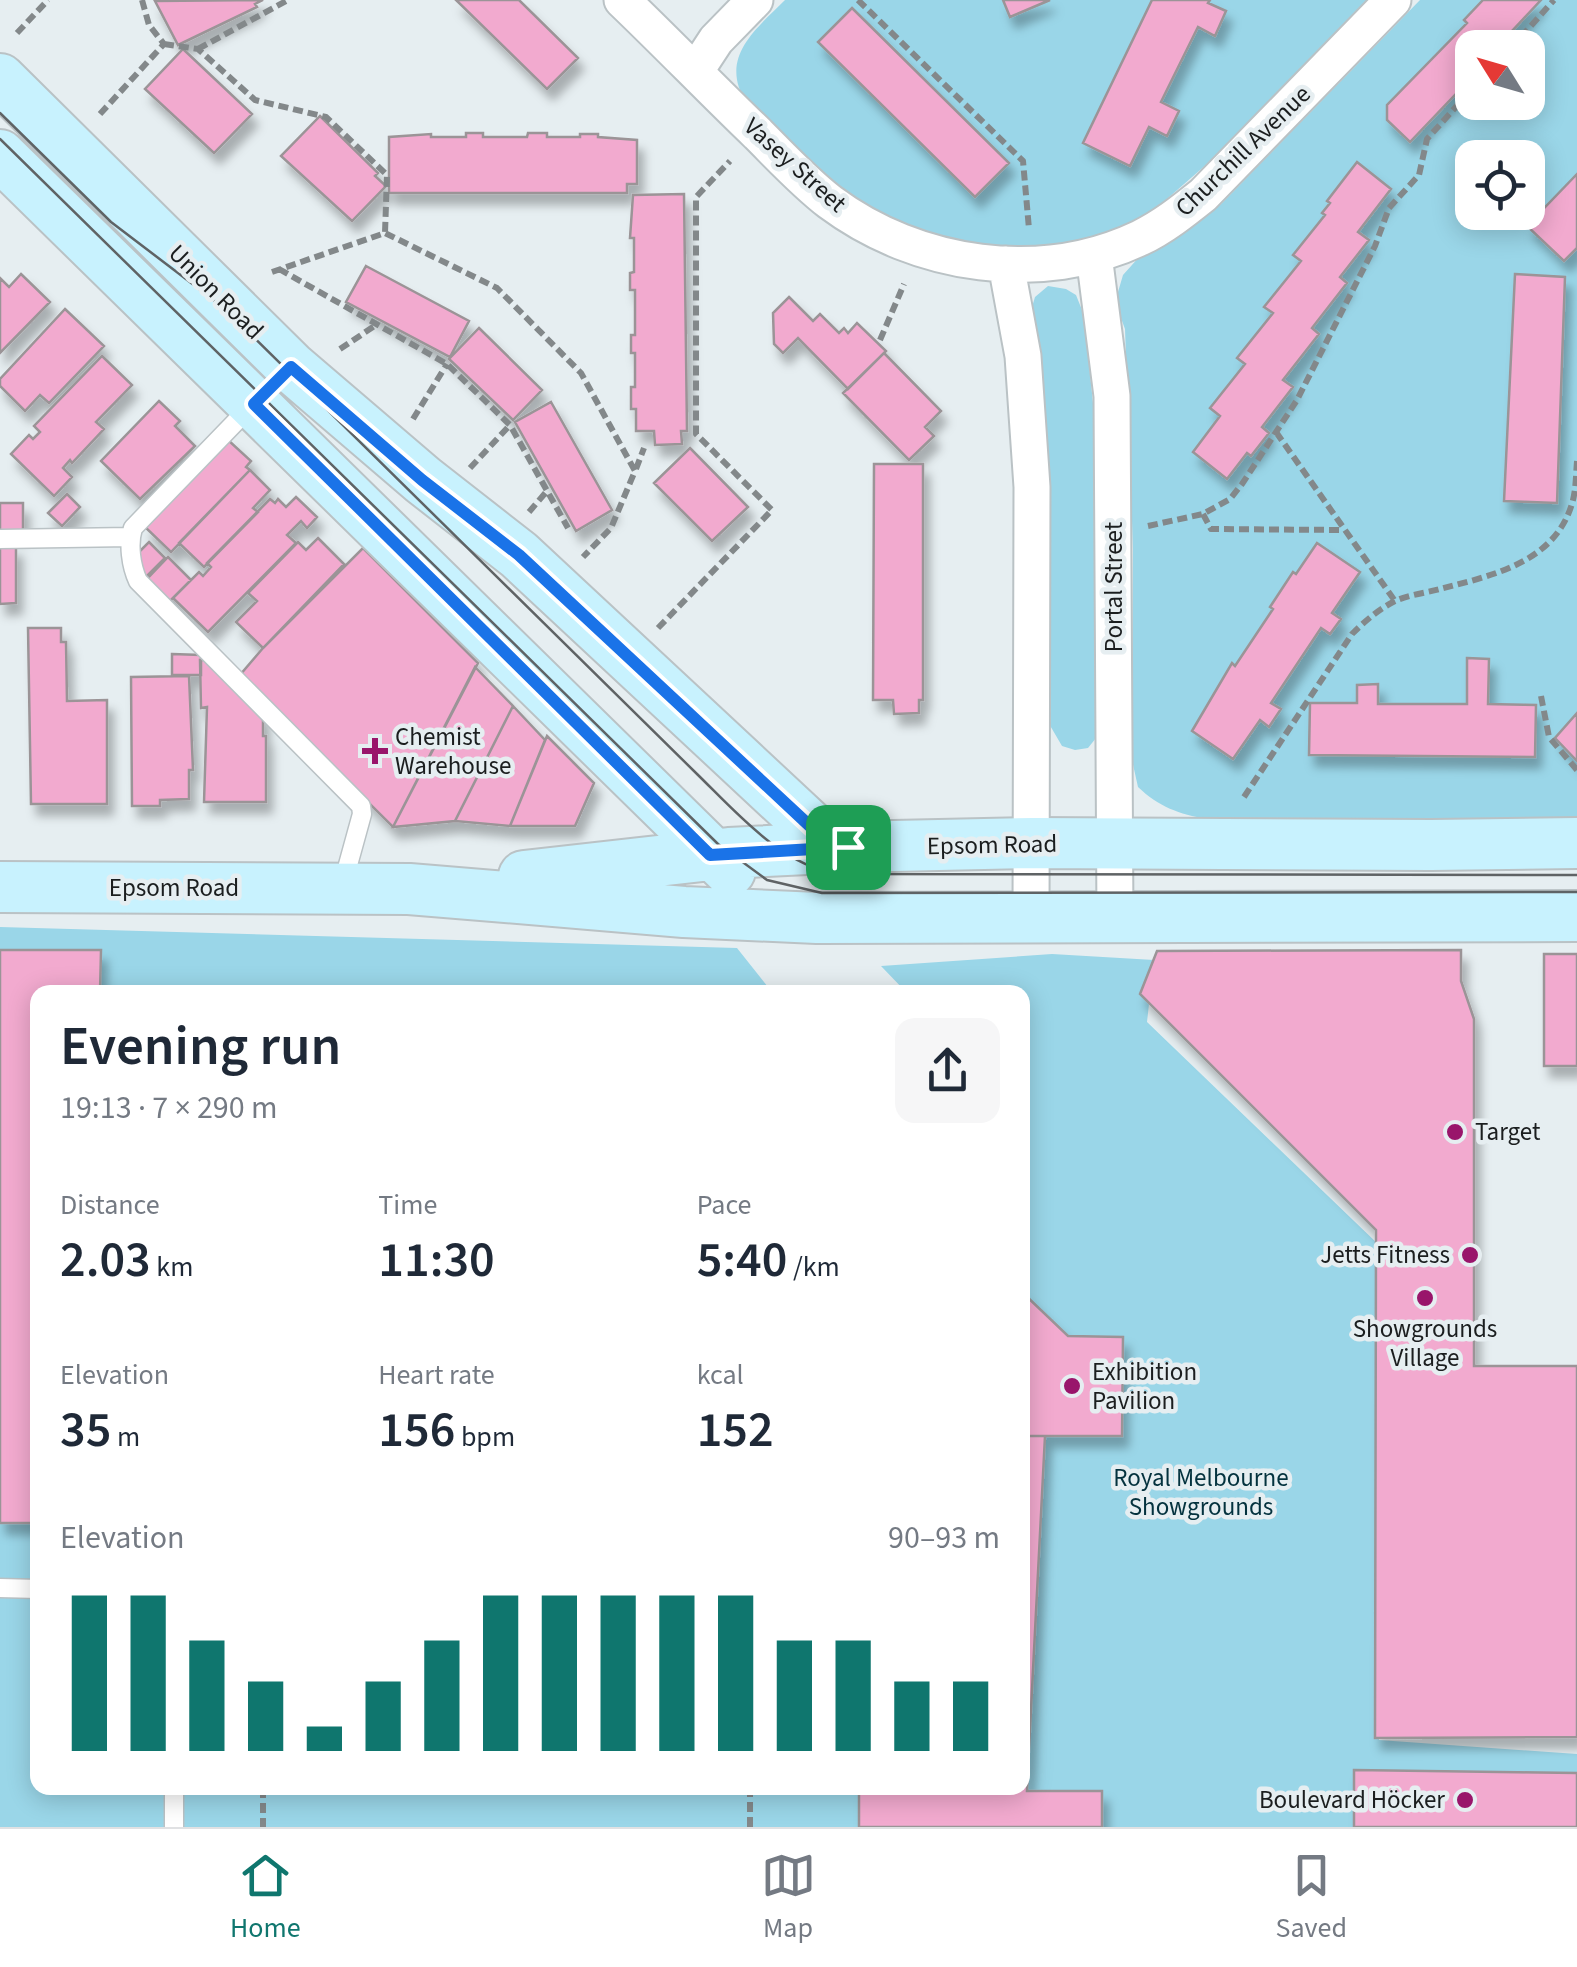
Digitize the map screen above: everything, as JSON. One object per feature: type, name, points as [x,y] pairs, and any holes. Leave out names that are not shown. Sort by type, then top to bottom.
[{"type":"main road","name":"Union Road","points":[[0,79],[291,367],[422,480],[553,585],[812,828],[848,847]]},
{"type":"main road","points":[[5,170],[54,132]]},
{"type":"main road","name":"Union Road","points":[[5,170],[254,404],[710,855],[769,898],[818,916],[833,917]]},
{"type":"main road","points":[[254,404],[291,367]]},
{"type":"main road","name":"Epsom Road","points":[[409,889],[710,855],[848,847],[1577,843]]},
{"type":"main road","name":"Epsom Road","points":[[0,887],[409,889],[684,912],[833,917],[1030,920],[1577,916]]},
{"type":"street","name":"Vasey Street","points":[[622,0],[832,204],[900,242],[947,257],[1006,264]]},
{"type":"street","points":[[695,72],[716,40],[755,0]]},
{"type":"street","name":"Churchill Avenue","points":[[1006,264],[1050,263],[1094,255],[1168,222],[1203,195],[1394,0]]},
{"type":"street","name":"Portal Street","points":[[1094,255],[1112,396],[1115,919]]},
{"type":"street","points":[[1006,264],[1024,356],[1029,415],[1033,843],[1030,920]]},
{"type":"lane","points":[[254,404],[140,520],[130,538],[133,571],[138,581],[361,806],[342,888]]},
{"type":"lane","points":[[0,538],[130,538]]},
{"type":"lane","points":[[0,1588],[30,1589]]},
{"type":"lane","points":[[174,1795],[174,1827]]},
{"type":"path","points":[[16,32],[48,0]]},
{"type":"path","points":[[142,0],[150,25],[164,44],[198,49],[255,100],[326,116],[387,175],[385,233]]},
{"type":"path","points":[[198,49],[288,0]]},
{"type":"path","points":[[858,0],[1023,161],[1029,229]]},
{"type":"path","points":[[1527,30],[1554,0]]},
{"type":"path","points":[[100,114],[164,44]]},
{"type":"path","points":[[1147,526],[1203,514],[1230,499],[1297,400],[1349,300],[1389,208],[1419,175],[1427,139],[1455,109]]},
{"type":"path","points":[[628,656],[772,510],[696,434],[696,197],[730,161]]},
{"type":"path","points":[[568,528],[510,425],[447,364],[276,271],[385,233],[497,288],[581,373],[635,470]]},
{"type":"path","points":[[880,340],[904,284]]},
{"type":"path","points":[[340,350],[377,324]]},
{"type":"path","points":[[412,420],[447,364]]},
{"type":"path","points":[[466,472],[510,425]]},
{"type":"path","points":[[1276,432],[1395,601]]},
{"type":"path","points":[[553,585],[611,528],[644,448]]},
{"type":"path","points":[[1244,797],[1352,634],[1395,601],[1525,563],[1562,527],[1574,499],[1577,461]]},
{"type":"path","points":[[1203,514],[1212,529],[1344,530]]},
{"type":"path","points":[[1542,696],[1548,737],[1577,770]]},
{"type":"path","points":[[263,1795],[263,1827]]},
{"type":"path","points":[[750,1795],[750,1827]]},
{"type":"green space","points":[[785,0],[1372,0],[1215,157],[1152,212],[1120,228],[1072,243],[1013,251],[972,249],[859,208],[747,104],[736,73],[738,59],[752,34]]},
{"type":"green space","points":[[1420,0],[1577,0],[1577,823],[1207,819],[1170,809],[1138,787],[1132,760],[1133,549],[1125,329],[1118,310],[1118,292],[1123,275],[1140,256],[1221,204]]},
{"type":"green space","points":[[1048,286],[1076,295],[1084,315],[1097,442],[1099,720],[1096,738],[1088,748],[1075,750],[1062,746],[1048,722],[1043,414],[1032,307],[1035,297]]},
{"type":"green space","name":"Royal Melbourne Showgrounds","points":[[0,927],[737,948],[766,985],[30,985],[30,1795],[1030,1795],[1030,985],[899,985],[881,966],[1052,954],[1154,960],[1147,1022],[1379,1245],[1379,1740],[1577,1754],[1577,1827],[0,1827]]},
{"type":"building","points":[[263,0],[255,4],[257,7],[178,45],[155,1]]},
{"type":"building","points":[[456,0],[519,0],[578,58],[547,89]]},
{"type":"building","points":[[1003,0],[1050,0],[1010,17]]},
{"type":"building","points":[[1152,0],[1210,0],[1208,3],[1226,11],[1215,36],[1198,27],[1161,102],[1179,111],[1167,136],[1149,127],[1130,166],[1083,143]]},
{"type":"building","points":[[1483,0],[1541,0],[1513,30],[1460,30],[1467,23],[1464,20]]},
{"type":"building","points":[[852,8],[1009,163],[975,197],[818,42]]},
{"type":"building","points":[[1455,35],[1455,95],[1410,142],[1387,120],[1387,105]]},
{"type":"building","points":[[183,49],[252,114],[214,153],[145,89]]},
{"type":"building","points":[[320,116],[378,173],[375,176],[386,186],[352,221],[281,156]]},
{"type":"building","points":[[466,133],[483,133],[483,137],[598,134],[637,140],[637,184],[627,184],[627,193],[389,193],[389,137],[466,137]]},
{"type":"building","points":[[1357,162],[1391,189],[1358,232],[1369,240],[1340,277],[1347,283],[1312,328],[1319,334],[1283,380],[1293,387],[1262,427],[1269,433],[1227,479],[1193,452],[1220,416],[1210,408],[1245,364],[1237,358],[1273,313],[1264,307],[1301,261],[1293,255],[1325,215],[1322,213],[1330,203],[1327,201]]},
{"type":"building","points":[[1577,174],[1577,248],[1564,261],[1531,230],[1545,230],[1545,207]]},
{"type":"building","points":[[684,194],[687,431],[681,431],[682,444],[655,445],[654,431],[636,431],[636,409],[631,409],[631,387],[635,387],[631,335],[635,335],[635,290],[630,290],[630,273],[634,272],[634,238],[630,238],[633,195]]},
{"type":"building","points":[[366,266],[469,321],[450,357],[346,302]]},
{"type":"building","points":[[21,274],[50,302],[0,353],[0,278],[9,287]]},
{"type":"building","points":[[1515,274],[1565,277],[1557,503],[1504,501]]},
{"type":"building","points":[[789,297],[813,321],[820,314],[839,333],[844,328],[848,333],[857,323],[886,351],[848,389],[798,338],[783,353],[774,344],[773,313]]},
{"type":"building","points":[[65,309],[104,346],[49,403],[40,395],[25,411],[0,386],[0,379]]},
{"type":"building","points":[[479,328],[542,390],[513,420],[449,359]]},
{"type":"building","points":[[884,353],[941,411],[925,427],[934,436],[909,460],[843,393]]},
{"type":"building","points":[[102,356],[132,385],[96,422],[104,429],[63,468],[72,477],[54,496],[11,454],[29,435],[33,439],[40,432],[34,426]]},
{"type":"building","points":[[159,401],[180,421],[175,426],[195,446],[140,499],[101,461]]},
{"type":"building","points":[[551,402],[612,510],[576,531],[515,422]]},
{"type":"building","points":[[228,440],[251,461],[246,467],[250,470],[171,552],[145,527]]},
{"type":"building","points":[[690,448],[748,507],[712,541],[654,483]]},
{"type":"building","points":[[874,464],[923,464],[923,700],[919,700],[919,713],[894,714],[893,700],[873,700]]},
{"type":"building","points":[[250,470],[270,490],[253,508],[258,512],[204,567],[179,543]]},
{"type":"building","points":[[67,494],[80,507],[62,526],[48,513]]},
{"type":"building","points":[[296,497],[317,517],[307,528],[301,521],[287,535],[296,543],[208,632],[173,598],[199,572],[203,576],[211,567],[207,563],[270,499],[275,503],[278,499],[286,507]]},
{"type":"building","points":[[0,503],[23,503],[23,531],[0,531]]},
{"type":"building","points":[[318,538],[344,564],[263,648],[236,622],[257,601],[248,593],[298,542],[306,550]]},
{"type":"building","points":[[149,542],[165,558],[146,577],[139,570],[138,553]]},
{"type":"building","points":[[1317,543],[1360,572],[1332,613],[1341,619],[1330,634],[1321,628],[1271,703],[1281,709],[1269,727],[1260,720],[1233,759],[1192,731],[1232,663],[1235,666],[1293,572],[1296,574]]},
{"type":"building","points":[[0,546],[16,546],[16,603],[0,604]]},
{"type":"building","name":"Chemist Warehouse","points":[[363,548],[478,663],[393,827],[240,675]]},
{"type":"building","points":[[168,557],[191,580],[170,601],[147,579]]},
{"type":"building","points":[[28,628],[61,628],[61,642],[66,642],[67,701],[107,700],[107,804],[31,804]]},
{"type":"building","points":[[172,654],[201,655],[201,675],[172,675]]},
{"type":"building","points":[[1467,658],[1489,659],[1488,704],[1536,705],[1535,757],[1309,755],[1310,703],[1357,703],[1357,685],[1378,684],[1378,704],[1467,704]]},
{"type":"building","points":[[200,660],[206,660],[263,715],[266,802],[204,802],[207,707],[201,708]]},
{"type":"building","points":[[475,667],[513,706],[455,821],[393,827]]},
{"type":"building","points":[[189,676],[193,770],[189,770],[189,799],[160,800],[160,806],[132,806],[131,677]]},
{"type":"building","points":[[513,706],[545,740],[510,826],[455,821]]},
{"type":"building","points":[[1577,713],[1577,761],[1555,738]]},
{"type":"building","points":[[547,736],[594,783],[575,826],[510,826]]},
{"type":"building","points":[[0,950],[101,950],[100,985],[30,985],[30,1523],[0,1523]]},
{"type":"building","name":"Showgrounds Village","points":[[1461,950],[1461,981],[1474,1019],[1474,1366],[1577,1366],[1577,1737],[1375,1738],[1376,1230],[1140,994],[1157,951]]},
{"type":"building","points":[[1544,954],[1577,954],[1577,1066],[1544,1066]]},
{"type":"building","name":"Exhibition Pavilion","points":[[1030,1300],[1068,1336],[1123,1337],[1122,1436],[1030,1436]]},
{"type":"building","points":[[1030,1436],[1045,1436],[1030,1729]]},
{"type":"building","name":"Boulevard Höcker","points":[[1354,1770],[1577,1773],[1577,1827],[1354,1827]]},
{"type":"building","points":[[1102,1791],[1102,1827],[859,1827],[859,1795]]},
{"type":"tram line","points":[[0,113],[111,222],[224,308],[728,805],[761,835],[798,860],[838,874],[1577,875]]},
{"type":"tram line","points":[[0,139],[718,844],[767,880],[822,893],[1577,892]]},
{"type":"place","name":"Chemist Warehouse","points":[[375,751]]},
{"type":"place","name":"Target","points":[[1455,1132]]},
{"type":"place","name":"Jetts Fitness","points":[[1470,1255]]},
{"type":"place","name":"Showgrounds Village","points":[[1425,1298]]},
{"type":"place","name":"Exhibition Pavilion","points":[[1072,1386]]},
{"type":"place","name":"Boulevard Höcker","points":[[1465,1800]]},
{"type":"route","points":[[291,367],[422,480],[553,585],[812,828],[848,847],[710,855],[254,404],[291,367]]}]
